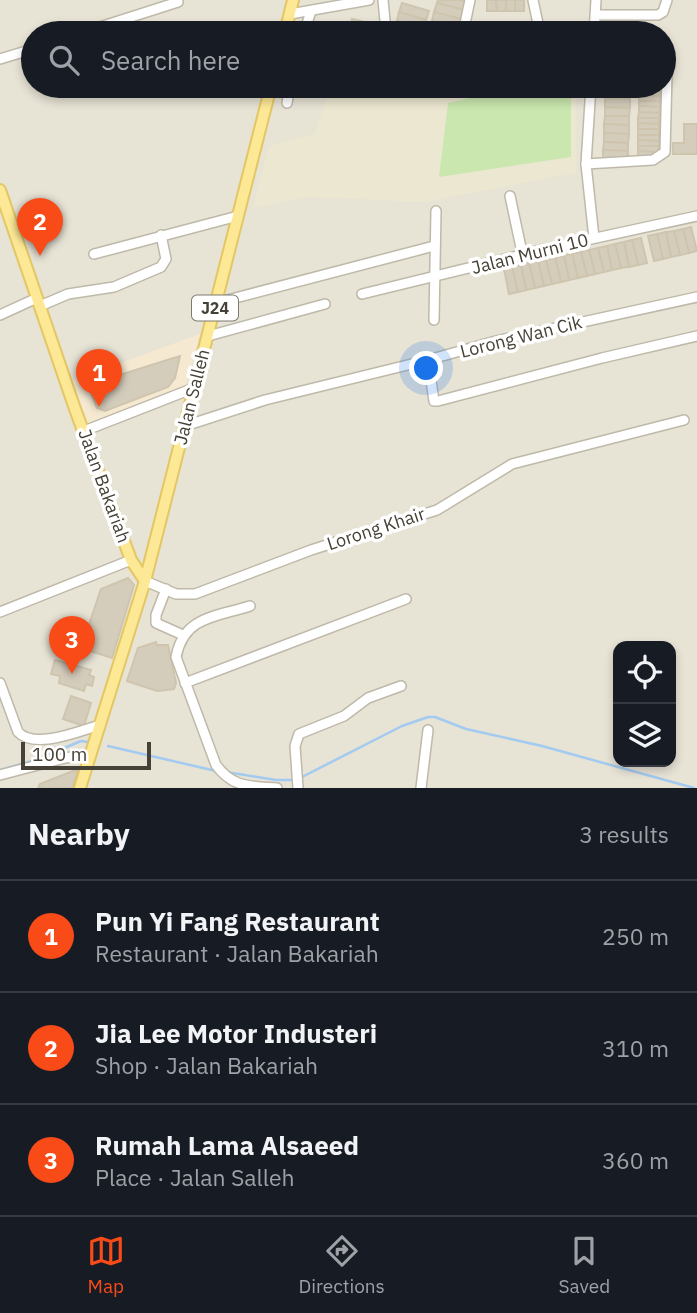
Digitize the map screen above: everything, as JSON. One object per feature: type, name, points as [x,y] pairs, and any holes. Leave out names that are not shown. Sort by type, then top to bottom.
[{"type":"main road","points":[[288,21],[293,0]]},
{"type":"main road","name":"Jalan Salleh","points":[[155,544],[268,98]]},
{"type":"main road","name":"Jalan Bakariah","points":[[0,190],[131,560],[145,581]]},
{"type":"main road","points":[[131,560],[140,560],[155,544]]},
{"type":"main road","name":"J24","points":[[80,788],[155,544]]},
{"type":"street","points":[[289,14],[369,0]]},
{"type":"street","points":[[383,0],[386,21]]},
{"type":"street","points":[[466,21],[470,0]]},
{"type":"street","points":[[533,0],[537,21]]},
{"type":"street","points":[[595,21],[596,0]]},
{"type":"street","points":[[596,15],[657,15],[663,12],[667,0]]},
{"type":"street","points":[[119,21],[178,2]]},
{"type":"street","points":[[308,21],[311,11]]},
{"type":"street","points":[[0,59],[21,53]]},
{"type":"street","points":[[287,103],[288,98]]},
{"type":"street","points":[[590,98],[586,164],[594,238]]},
{"type":"street","points":[[586,164],[653,160],[665,152],[666,98]]},
{"type":"street","points":[[510,196],[523,257]]},
{"type":"street","points":[[434,320],[436,211]]},
{"type":"street","points":[[94,254],[238,216]]},
{"type":"street","name":"Jalan Murni 10","points":[[362,294],[697,216]]},
{"type":"street","points":[[0,315],[68,294],[108,289],[161,267],[166,259],[161,235]]},
{"type":"street","points":[[216,303],[434,246]]},
{"type":"street","name":"Lorong Wan Cik","points":[[185,426],[265,400],[543,330],[697,297]]},
{"type":"street","points":[[208,336],[325,304]]},
{"type":"street","points":[[428,360],[434,401],[438,401],[697,336]]},
{"type":"street","points":[[84,431],[194,388]]},
{"type":"street","name":"Lorong Khair","points":[[145,581],[185,595],[195,594],[311,550],[437,509],[512,464],[684,420]]},
{"type":"street","points":[[0,612],[131,560]]},
{"type":"street","points":[[166,589],[156,615],[156,623],[183,635]]},
{"type":"street","points":[[185,684],[406,599]]},
{"type":"street","points":[[250,606],[193,625],[183,635],[176,657],[216,765],[223,776],[238,787],[276,788]]},
{"type":"street","points":[[0,683],[18,732],[23,737],[41,740],[100,725]]},
{"type":"street","points":[[298,788],[295,746],[299,734],[344,716],[368,698],[401,686]]},
{"type":"street","points":[[421,788],[428,730]]},
{"type":"street","points":[[0,775],[91,754]]},
{"type":"shaded area","points":[[0,0],[697,0],[697,788],[0,788]]},
{"type":"shaded area","points":[[328,98],[576,98],[576,173],[424,202],[308,197],[253,208],[269,146],[314,134]]},
{"type":"shaded area","points":[[200,334],[185,387],[87,425],[71,381]]},
{"type":"green space","points":[[470,98],[571,98],[571,157],[439,177],[448,103]]},
{"type":"building","points":[[438,0],[466,2],[464,10],[437,3]]},
{"type":"building","points":[[487,0],[496,0],[497,11],[487,11]]},
{"type":"building","points":[[496,0],[506,0],[506,11],[497,11]]},
{"type":"building","points":[[506,0],[515,0],[515,11],[506,11]]},
{"type":"building","points":[[515,0],[524,0],[524,11],[515,11]]},
{"type":"building","points":[[402,3],[429,11],[426,20],[399,12]]},
{"type":"building","points":[[437,3],[464,10],[461,19],[434,12]]},
{"type":"building","points":[[399,12],[426,20],[426,21],[397,21]]},
{"type":"building","points":[[434,12],[461,19],[461,21],[432,21]]},
{"type":"building","points":[[605,98],[630,99],[630,108],[605,107]]},
{"type":"building","points":[[639,98],[660,98],[660,101],[639,101]]},
{"type":"building","points":[[639,101],[660,101],[660,107],[639,106]]},
{"type":"building","points":[[639,106],[660,107],[659,113],[639,112]]},
{"type":"building","points":[[605,107],[630,108],[629,116],[605,116]]},
{"type":"building","points":[[639,112],[659,113],[659,118],[638,118]]},
{"type":"building","points":[[605,116],[629,116],[629,125],[604,124]]},
{"type":"building","points":[[638,118],[659,118],[659,124],[638,123]]},
{"type":"building","points":[[638,123],[659,124],[659,129],[638,129]]},
{"type":"building","points":[[604,124],[629,125],[629,134],[604,133]]},
{"type":"building","points":[[684,124],[697,124],[697,154],[673,154],[673,143],[684,143]]},
{"type":"building","points":[[638,129],[659,129],[659,135],[638,135]]},
{"type":"building","points":[[604,133],[629,134],[628,143],[604,142]]},
{"type":"building","points":[[638,135],[659,135],[659,141],[638,140]]},
{"type":"building","points":[[638,140],[659,141],[659,146],[638,146]]},
{"type":"building","points":[[604,142],[628,143],[628,151],[603,150]]},
{"type":"building","points":[[638,146],[659,146],[658,152],[638,151]]},
{"type":"building","points":[[603,150],[628,151],[628,160],[603,159]]},
{"type":"building","points":[[638,151],[658,152],[658,157],[638,157]]},
{"type":"building","points":[[691,227],[697,251],[689,253],[683,229]]},
{"type":"building","points":[[683,229],[689,253],[680,255],[674,231]]},
{"type":"building","points":[[674,231],[680,255],[671,257],[666,232]]},
{"type":"building","points":[[666,232],[671,257],[663,259],[657,234]]},
{"type":"building","points":[[657,234],[663,259],[654,261],[648,236]]},
{"type":"building","points":[[641,238],[647,263],[638,265],[632,240]]},
{"type":"building","points":[[632,240],[638,265],[629,267],[624,242]]},
{"type":"building","points":[[624,242],[629,267],[621,268],[615,244]]},
{"type":"building","points":[[615,244],[621,268],[612,270],[607,246]]},
{"type":"building","points":[[607,246],[612,270],[604,272],[598,248]]},
{"type":"building","points":[[598,248],[604,272],[595,274],[589,250]]},
{"type":"building","points":[[589,250],[595,274],[587,276],[581,252]]},
{"type":"building","points":[[581,252],[587,276],[578,278],[572,254]]},
{"type":"building","points":[[572,254],[578,278],[569,280],[564,255]]},
{"type":"building","points":[[564,255],[569,280],[561,282],[555,257]]},
{"type":"building","points":[[555,257],[561,282],[552,284],[546,260]]},
{"type":"building","points":[[546,260],[552,284],[544,286],[538,261]]},
{"type":"building","points":[[538,261],[544,286],[535,288],[529,263]]},
{"type":"building","points":[[529,263],[535,288],[526,290],[521,265]]},
{"type":"building","points":[[521,265],[526,290],[518,292],[512,267]]},
{"type":"building","points":[[512,267],[518,292],[509,294],[504,269]]},
{"type":"building","points":[[180,356],[175,378],[168,387],[105,411],[97,408],[88,385]]},
{"type":"building","points":[[128,578],[134,585],[112,658],[81,648],[101,589]]},
{"type":"building","points":[[156,642],[157,645],[168,645],[176,683],[174,689],[157,691],[127,681],[138,648]]},
{"type":"building","points":[[55,660],[91,670],[89,675],[94,677],[92,686],[86,684],[84,691],[59,683],[60,676],[51,674]]},
{"type":"building","points":[[71,696],[91,703],[84,726],[63,719]]},
{"type":"building","points":[[78,769],[72,788],[38,788],[40,784]]},
{"type":"waterway","points":[[302,777],[402,726],[435,717],[466,729],[542,746],[694,788]]},
{"type":"waterway","points":[[0,770],[35,760],[81,741],[88,742]]},
{"type":"waterway","points":[[108,746],[216,771]]},
{"type":"waterway","points":[[226,772],[292,780]]},
{"type":"place","name":"Jia Lee Motor Industeri","points":[[40,256]]},
{"type":"place","name":"Pun Yi Fang Restaurant","points":[[99,407]]},
{"type":"place","name":"Rumah Lama Alsaeed","points":[[72,674]]}]
